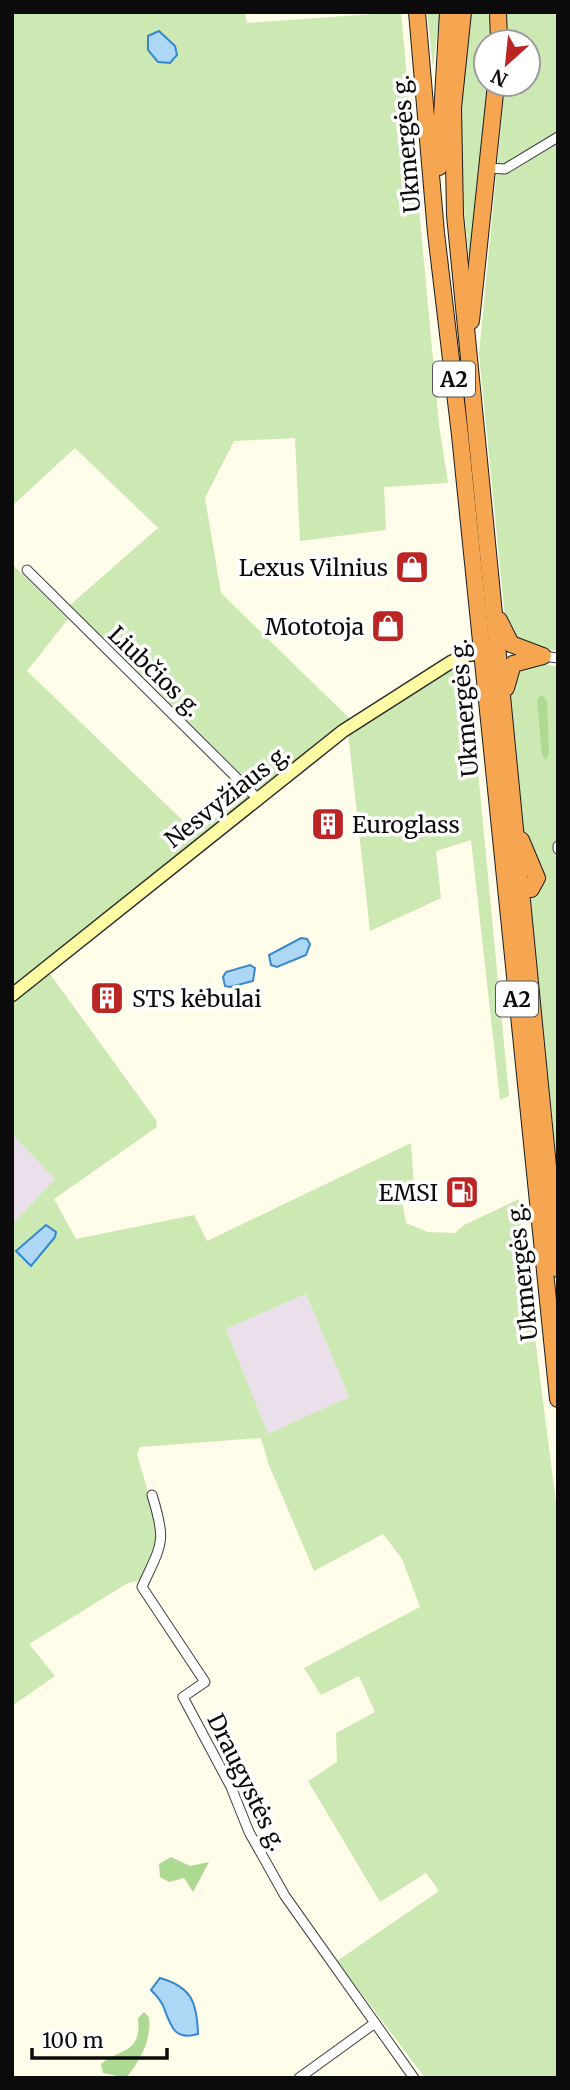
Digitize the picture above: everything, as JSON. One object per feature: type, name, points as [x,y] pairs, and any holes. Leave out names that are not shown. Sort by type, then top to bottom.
[{"type":"highway","name":"Ukmergės g.","points":[[416,12],[436,233],[558,1399]]},
{"type":"highway","points":[[436,233],[441,86],[448,12]]},
{"type":"highway","points":[[463,12],[455,79],[453,176],[468,355]]},
{"type":"highway","name":"A2","points":[[468,355],[495,98]]},
{"type":"highway","name":"Ukmergės g.","points":[[468,355],[514,825],[537,878],[531,889],[521,889],[558,1269]]},
{"type":"highway","points":[[492,601],[511,644],[551,657]]},
{"type":"highway","points":[[504,717],[511,667],[520,660],[551,657]]},
{"type":"highway","points":[[500,845],[511,880],[521,889]]},
{"type":"street","points":[[488,168],[505,169],[558,137]]},
{"type":"street","name":"Liubčios g.","points":[[27,570],[257,798]]},
{"type":"street","name":"Nesvyžiaus g.","points":[[12,995],[343,731],[451,662],[467,655],[482,653]]},
{"type":"street","name":"Draugystės g.","points":[[152,1495],[163,1532],[160,1548],[142,1587],[205,1682],[183,1696],[231,1787],[248,1832],[285,1896],[414,2078]]},
{"type":"street","points":[[299,2078],[375,2023]]},
{"type":"shaded area","points":[[12,1134],[55,1179],[12,1224]]},
{"type":"shaded area","points":[[306,1294],[349,1397],[268,1435],[226,1329]]},
{"type":"green space","points":[[12,12],[245,12],[247,23],[401,12],[439,425],[448,483],[384,487],[386,530],[300,541],[295,438],[234,441],[205,498],[221,593],[351,720],[275,777],[12,988],[12,564],[68,619],[27,671],[197,834],[253,786],[70,605],[158,528],[75,448],[12,506]]},
{"type":"green space","points":[[427,12],[440,12],[433,68]]},
{"type":"green space","points":[[469,12],[491,12],[491,28],[472,28],[472,98],[488,98],[470,269],[461,180],[459,114]]},
{"type":"green space","points":[[506,12],[554,12],[558,18],[558,651],[519,644],[506,628],[479,354],[504,98],[542,98],[542,28],[507,28]]},
{"type":"green space","points":[[540,663],[558,667],[558,1175],[508,681],[511,674]]},
{"type":"green space","points":[[460,664],[469,677],[509,1096],[500,1100],[471,840],[436,851],[441,898],[370,931],[348,733]]},
{"type":"green space","points":[[542,695],[547,701],[549,752],[546,760],[542,756],[537,699]]},
{"type":"green space","points":[[50,974],[156,1120],[157,1127],[54,1199],[76,1239],[194,1215],[207,1241],[411,1143],[415,1201],[402,1201],[406,1223],[428,1232],[455,1233],[464,1225],[519,1199],[522,1234],[515,1246],[529,1290],[558,1519],[558,2078],[425,2078],[337,1961],[439,1891],[426,1873],[380,1902],[308,1781],[337,1762],[336,1733],[375,1712],[359,1676],[321,1695],[304,1668],[420,1607],[402,1559],[383,1534],[314,1571],[269,1465],[261,1438],[140,1447],[137,1454],[160,1534],[141,1580],[128,1583],[29,1644],[55,1676],[12,1706],[12,1224],[55,1179],[12,1134],[12,1004]],"holes":[[[306,1294],[349,1397],[268,1434],[226,1329]]]},
{"type":"green space","points":[[171,1857],[190,1866],[209,1862],[193,1892],[184,1878],[169,1882],[160,1877],[159,1864]]},
{"type":"green space","points":[[144,2012],[149,2017],[149,2033],[136,2064],[126,2078],[103,2073],[101,2064],[133,2044],[137,2038],[138,2018]]},
{"type":"water","points":[[159,31],[175,46],[177,55],[170,63],[158,62],[148,50],[148,36]]},
{"type":"water","points":[[301,938],[307,939],[310,944],[306,955],[277,967],[271,965],[269,955]]},
{"type":"water","points":[[250,965],[255,968],[253,981],[225,986],[223,977],[226,972]]},
{"type":"water","points":[[46,1225],[56,1232],[55,1237],[31,1266],[16,1251]]},
{"type":"water","points":[[160,1978],[179,1986],[191,1998],[198,2034],[184,2036],[175,2031],[162,2003],[151,1990]]},
{"type":"place","name":"Lexus Vilnius","points":[[412,567]]},
{"type":"place","name":"Mototoja","points":[[388,626]]},
{"type":"place","name":"Euroglass","points":[[328,824]]},
{"type":"place","name":"STS kėbulai","points":[[107,998]]},
{"type":"place","name":"EMSI","points":[[462,1192]]}]
